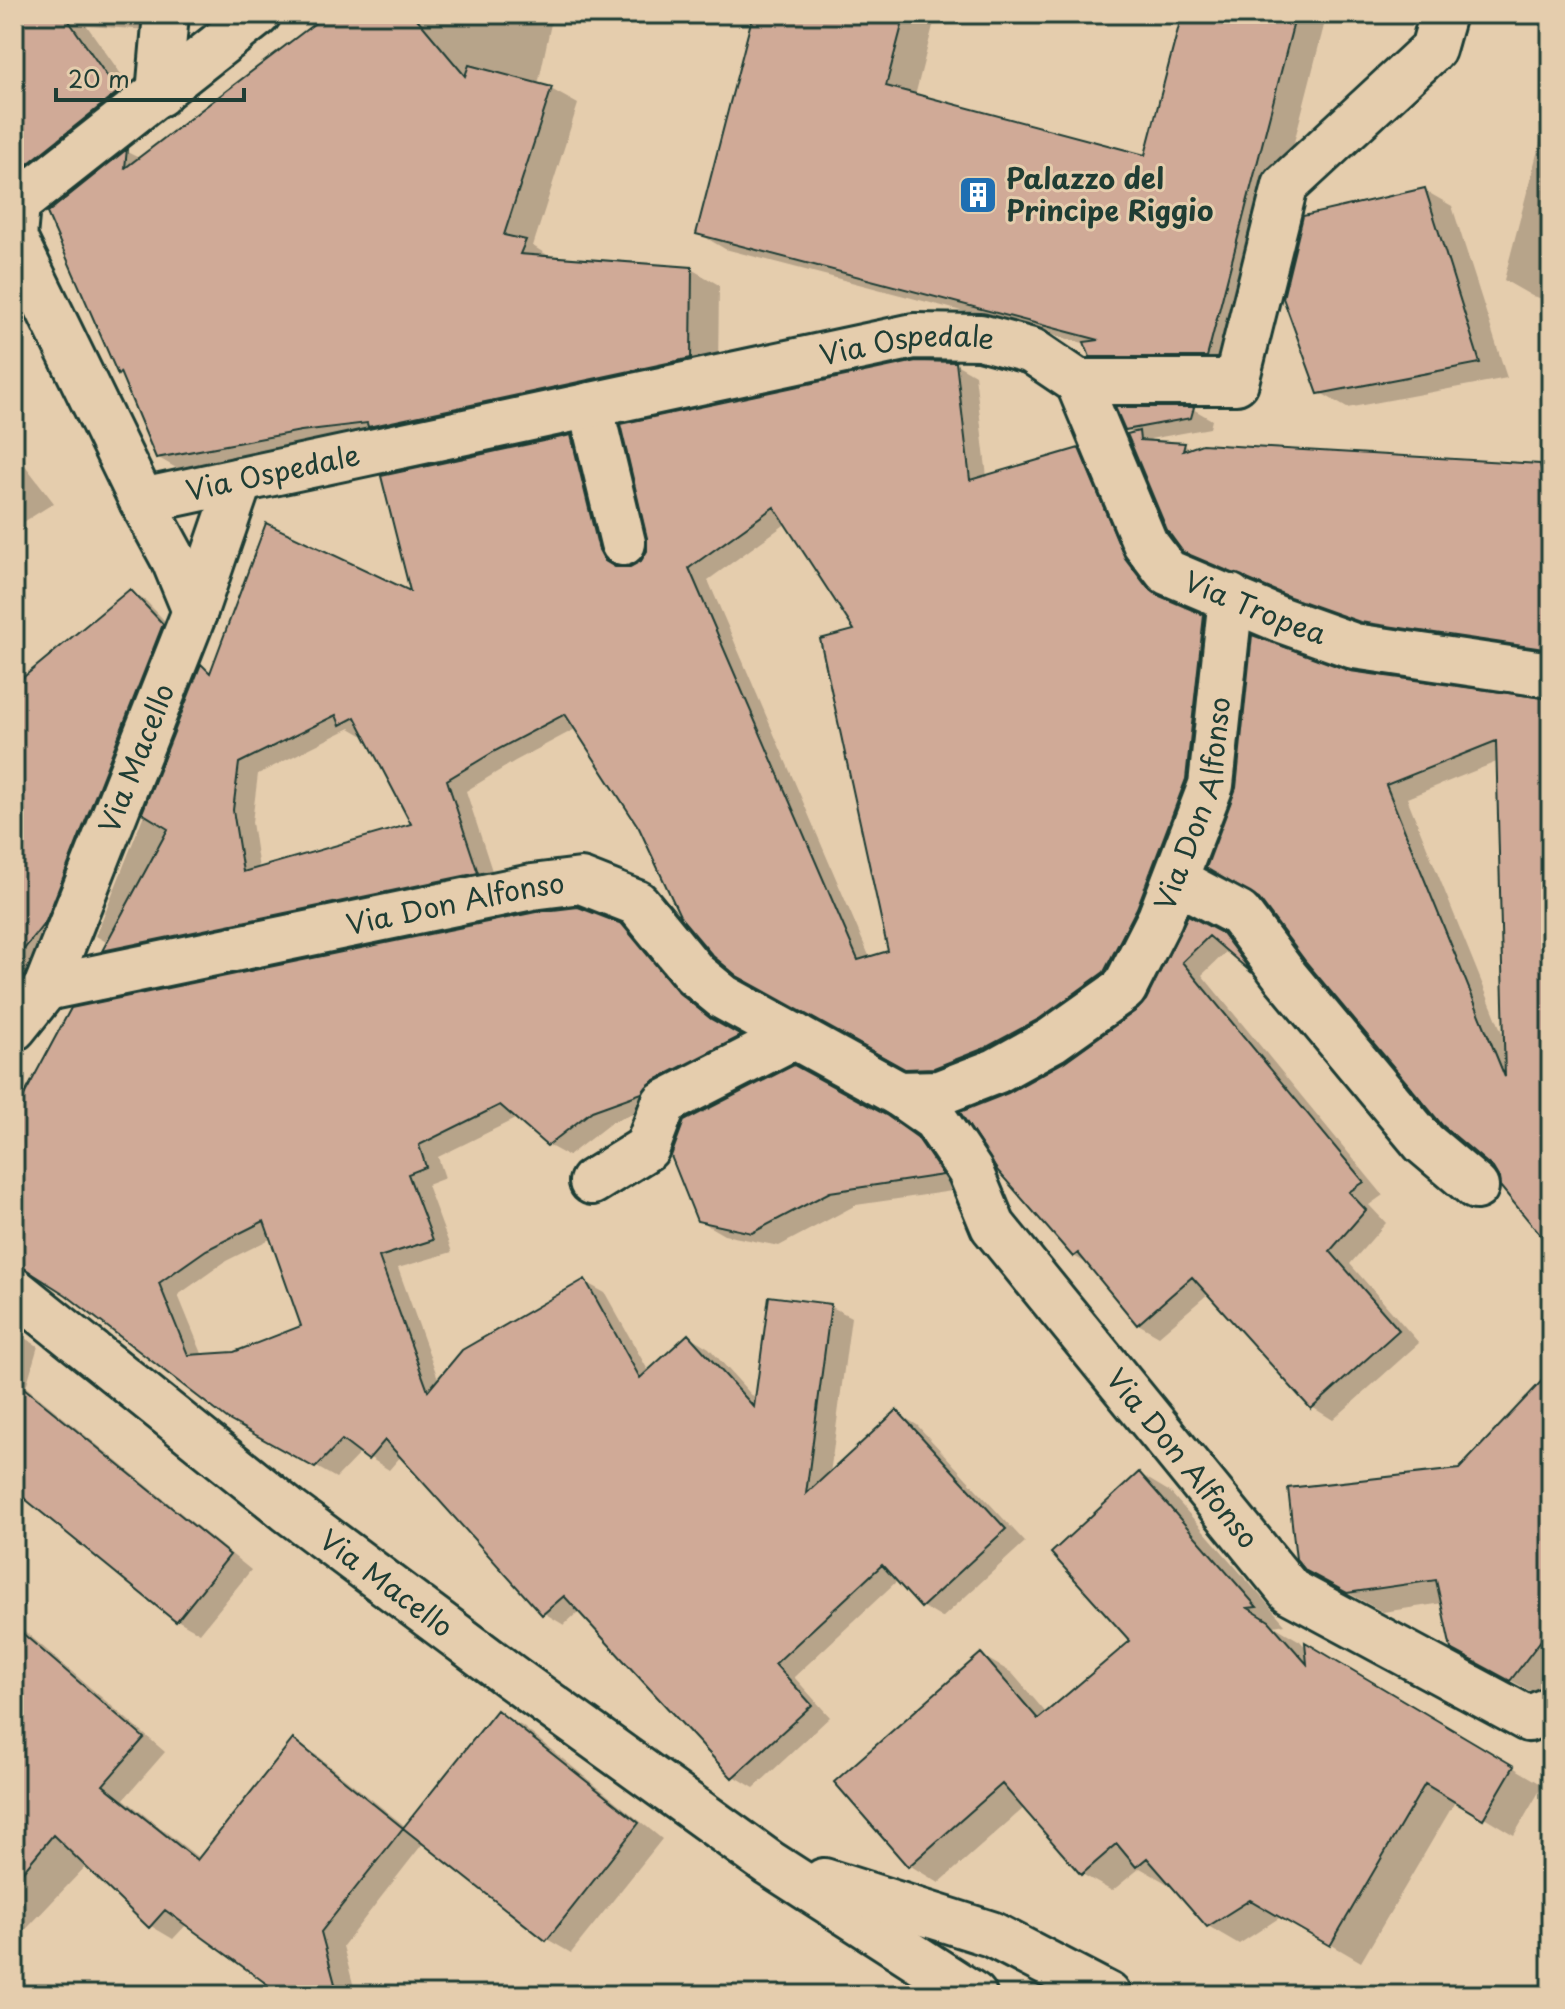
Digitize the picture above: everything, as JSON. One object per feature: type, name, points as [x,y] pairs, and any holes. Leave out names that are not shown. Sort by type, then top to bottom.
[{"type":"street","points":[[159,94],[166,14]]},
{"type":"street","points":[[195,611],[15,220],[159,94],[258,14]]},
{"type":"street","points":[[1078,382],[1236,382],[1285,186],[1433,49],[1443,14]]},
{"type":"street","name":"Via Ospedale","points":[[142,501],[914,336],[980,337],[1032,351],[1078,382]]},
{"type":"street","name":"Via Tropea","points":[[1078,382],[1145,543],[1167,572],[1281,620],[1354,646],[1551,675]]},
{"type":"street","points":[[590,405],[623,543]]},
{"type":"street","name":"Via Macello","points":[[14,1028],[46,988],[195,611],[240,480]]},
{"type":"street","name":"Via Don Alfonso","points":[[899,1094],[939,1093],[996,1071],[1052,1040],[1124,989],[1160,918],[1211,785],[1231,597]]},
{"type":"street","points":[[1175,880],[1239,914],[1286,977],[1424,1143],[1476,1187]]},
{"type":"street","name":"Via Don Alfonso","points":[[46,988],[532,887],[581,881],[637,903],[695,974],[723,997],[899,1094],[935,1119],[970,1171],[993,1226],[1290,1591],[1528,1719],[1551,1709]]},
{"type":"street","points":[[592,1182],[647,1148],[664,1103],[795,1036]]},
{"type":"street","name":"Via Macello","points":[[14,1290],[289,1511],[510,1676],[769,1863],[974,1995]]},
{"type":"street","points":[[769,1863],[991,1934],[1108,1995]]},
{"type":"building","points":[[14,14],[64,14],[118,92],[15,174]]},
{"type":"building","points":[[327,14],[413,14],[465,76],[469,65],[552,87],[504,235],[526,240],[520,254],[692,267],[691,358],[368,427],[367,423],[301,431],[156,458],[47,213],[127,149],[125,168]]},
{"type":"building","name":"Palazzo del Principe Riggio","points":[[753,14],[905,14],[886,86],[1145,155],[1182,14],[1296,14],[1207,357],[1090,357],[1084,342],[1099,340],[696,234]]},
{"type":"building","points":[[1425,188],[1480,363],[1318,394],[1283,298],[1303,216]]},
{"type":"building","points":[[916,361],[956,362],[970,480],[1079,448],[1125,558],[1157,595],[1204,615],[1186,779],[1137,908],[1104,972],[1039,1019],[985,1048],[934,1068],[905,1069],[737,976],[713,956],[681,918],[639,828],[565,714],[447,780],[478,873],[102,951],[168,829],[142,813],[201,664],[210,673],[266,523],[410,591],[381,476],[571,435],[599,550],[605,561],[615,567],[630,567],[641,561],[647,551],[647,538],[620,424]],"holes":[[[774,507],[854,630],[820,639],[888,951],[858,960],[689,568]],[[336,715],[340,725],[355,717],[411,824],[243,872],[233,810],[239,763]]]},
{"type":"building","points":[[1115,407],[1194,407],[1191,418],[1125,430]]},
{"type":"building","points":[[1139,431],[1140,440],[1185,443],[1183,451],[1202,444],[1540,464],[1551,508],[1551,650],[1360,622],[1290,597],[1183,552],[1167,530],[1127,434]]},
{"type":"building","points":[[130,589],[163,624],[46,921],[14,962],[14,685]]},
{"type":"building","points":[[1252,635],[1350,671],[1551,699],[1551,1248],[1500,1186],[1493,1168],[1442,1125],[1306,962],[1259,899],[1206,868],[1236,788]],"holes":[[[1496,741],[1505,1077],[1386,785]]]},
{"type":"building","points":[[578,907],[622,924],[679,993],[711,1019],[741,1036],[653,1081],[642,1093],[592,1111],[547,1146],[500,1105],[419,1145],[426,1167],[408,1174],[433,1240],[379,1257],[428,1391],[462,1350],[585,1279],[640,1378],[688,1334],[754,1407],[769,1296],[831,1304],[806,1494],[897,1410],[1006,1529],[921,1608],[882,1565],[775,1664],[812,1705],[732,1778],[564,1596],[542,1615],[385,1440],[368,1460],[342,1440],[315,1468],[227,1419],[66,1295],[14,1262],[14,1114],[71,1008],[536,912]],"holes":[[[264,1221],[301,1326],[234,1352],[188,1355],[159,1283],[206,1250]]]},
{"type":"building","points":[[1188,915],[1222,933],[1252,973],[1209,936],[1182,962],[1364,1182],[1349,1192],[1366,1210],[1330,1251],[1399,1330],[1311,1409],[1192,1277],[1137,1325],[1078,1253],[1073,1257],[997,1170],[960,1112],[1008,1093],[1064,1062],[1138,1009],[1146,1000]]},
{"type":"building","points":[[794,1065],[886,1115],[917,1137],[943,1175],[830,1192],[752,1233],[697,1221],[671,1156],[684,1121]]},
{"type":"building","points":[[1551,1371],[1551,1627],[1510,1681],[1451,1649],[1436,1580],[1347,1593],[1306,1571],[1296,1559],[1288,1488],[1459,1469]]},
{"type":"building","points":[[14,1380],[230,1555],[176,1622],[14,1490]]},
{"type":"building","points":[[1139,1472],[1257,1607],[1248,1608],[1269,1621],[1307,1664],[1305,1642],[1514,1766],[1483,1819],[1425,1784],[1330,1946],[1250,1900],[1207,1927],[1147,1858],[1136,1867],[1117,1844],[1081,1875],[1002,1784],[908,1867],[834,1782],[981,1653],[1038,1719],[1130,1641],[1051,1553]]},
{"type":"building","points":[[14,1626],[144,1738],[103,1785],[197,1860],[293,1739],[403,1828],[321,1932],[338,1995],[282,1995],[165,1910],[149,1928],[53,1835],[14,1882]]},
{"type":"building","points":[[497,1710],[639,1823],[546,1941],[403,1828]]},
{"type":"place","name":"Palazzo del Principe Riggio","points":[[978,195]]}]
